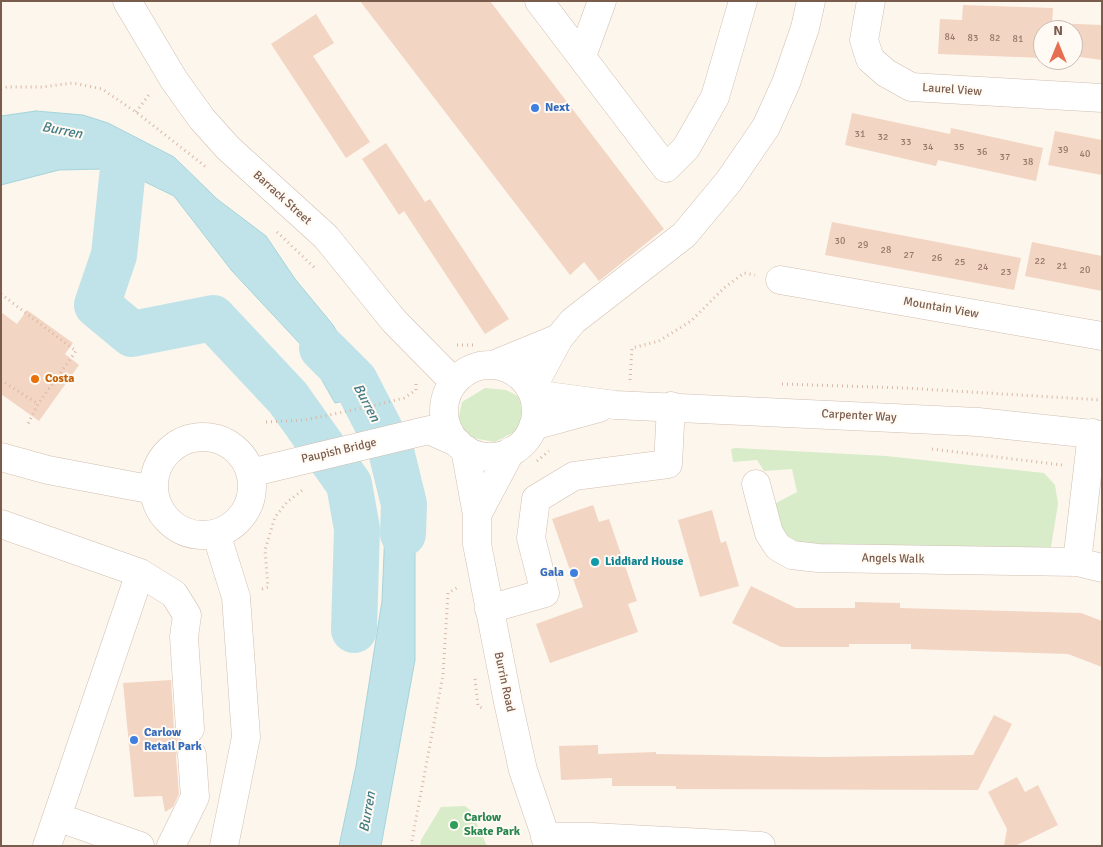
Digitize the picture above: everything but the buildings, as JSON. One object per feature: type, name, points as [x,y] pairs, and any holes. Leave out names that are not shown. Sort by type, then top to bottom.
[{"type":"street","name":"Barrack Street","points":[[127,1],[174,80],[202,119],[228,148],[326,236],[394,321],[454,382]]},
{"type":"street","points":[[539,1],[666,168],[686,148],[714,97],[741,7]]},
{"type":"street","points":[[582,56],[602,1]]},
{"type":"street","points":[[532,392],[559,338],[573,321],[684,235],[729,181],[766,127],[786,83],[805,28],[811,1]]},
{"type":"street","name":"Laurel View","points":[[871,1],[864,40],[870,58],[886,73],[911,87],[1102,98]]},
{"type":"street","name":"Mountain View","points":[[780,280],[1102,336]]},
{"type":"street","points":[[461,446],[447,428],[444,407],[447,392],[454,382],[465,372],[478,366],[486,355],[559,338]]},
{"type":"street","points":[[444,407],[429,430],[461,446],[484,456],[498,456],[511,452],[522,443],[532,426],[535,404],[532,392],[520,376],[486,355]]},
{"type":"street","name":"Carpenter Way","points":[[532,392],[620,392],[671,406],[978,422],[1097,434]]},
{"type":"street","name":"Carpenter Way","points":[[532,426],[620,392]]},
{"type":"street","points":[[489,609],[545,593],[531,538],[536,499],[574,476],[668,464],[671,406]]},
{"type":"street","name":"Paupish Bridge","points":[[261,470],[429,430]]},
{"type":"street","name":"Angels Walk","points":[[756,484],[769,533],[778,547],[792,555],[818,558],[1090,565],[1097,434]]},
{"type":"street","points":[[202,437],[218,440],[232,447],[244,459],[261,470],[252,488],[248,504],[241,516],[230,527],[216,533],[194,534],[175,526],[164,516],[157,504],[154,490],[155,474],[162,459],[172,448],[186,440],[202,437]]},
{"type":"street","name":"Burrin Road","points":[[461,446],[477,515],[476,544],[523,770],[547,841]]},
{"type":"street","name":"Burrin Road","points":[[477,515],[511,452]]},
{"type":"street","points":[[1,457],[48,470],[154,490]]},
{"type":"street","points":[[1,524],[140,573],[174,594],[187,615],[184,637],[195,797],[172,846]]},
{"type":"street","points":[[216,533],[236,597],[246,736],[224,846]]},
{"type":"street","points":[[47,846],[140,573]]},
{"type":"street","points":[[57,816],[140,846]]},
{"type":"street","points":[[547,841],[592,837],[761,846]]},
{"type":"path","points":[[1,89],[73,83],[102,89],[136,112],[211,170]]},
{"type":"path","points":[[136,112],[154,89]]},
{"type":"path","points":[[274,229],[310,266],[323,273]]},
{"type":"path","points":[[620,392],[630,378],[632,348],[659,341],[691,321],[724,288],[744,273],[780,280]]},
{"type":"path","points":[[1,294],[76,351],[38,404],[28,424]]},
{"type":"path","points":[[449,342],[486,355]]},
{"type":"path","points":[[1,380],[38,404]]},
{"type":"path","points":[[266,422],[305,420],[404,398],[416,390]]},
{"type":"path","points":[[410,846],[443,675],[448,592],[459,586],[462,579]]},
{"type":"green space","points":[[485,388],[506,390],[518,396],[523,410],[518,430],[495,442],[467,437],[462,433],[458,421],[462,402]]},
{"type":"green space","points":[[731,449],[886,456],[1044,473],[1055,485],[1058,504],[1051,547],[1046,550],[805,546],[785,536],[777,513],[776,503],[797,492],[792,469],[764,471],[757,460],[733,462]]},
{"type":"green space","name":"Carlow Skate Park","points":[[465,806],[471,811],[487,846],[420,846],[421,840],[441,807]]},
{"type":"water","points":[[36,111],[83,115],[108,123],[174,157],[217,199],[266,236],[295,279],[333,325],[375,394],[335,403],[303,347],[232,271],[174,196],[139,179],[103,169],[59,170],[1,185],[1,116]]},
{"type":"water","points":[[409,469],[415,489],[415,660],[381,846],[339,846],[356,766],[382,601],[385,530],[380,476]]},
{"type":"waterway","points":[[124,159],[114,255],[97,305],[132,334],[213,318],[288,398],[349,484],[357,529],[354,630]]},
{"type":"waterway","name":"Burren","points":[[322,348],[355,381],[391,451],[404,504],[403,534]]},
{"type":"place","name":"Next","points":[[535,108]]},
{"type":"place","name":"Costa","points":[[35,379]]},
{"type":"place","name":"Liddiard House","points":[[595,562]]},
{"type":"place","name":"Gala","points":[[574,573]]},
{"type":"place","name":"Carlow Retail Park","points":[[134,740]]},
{"type":"place","name":"Carlow Skate Park","points":[[454,825]]}]
